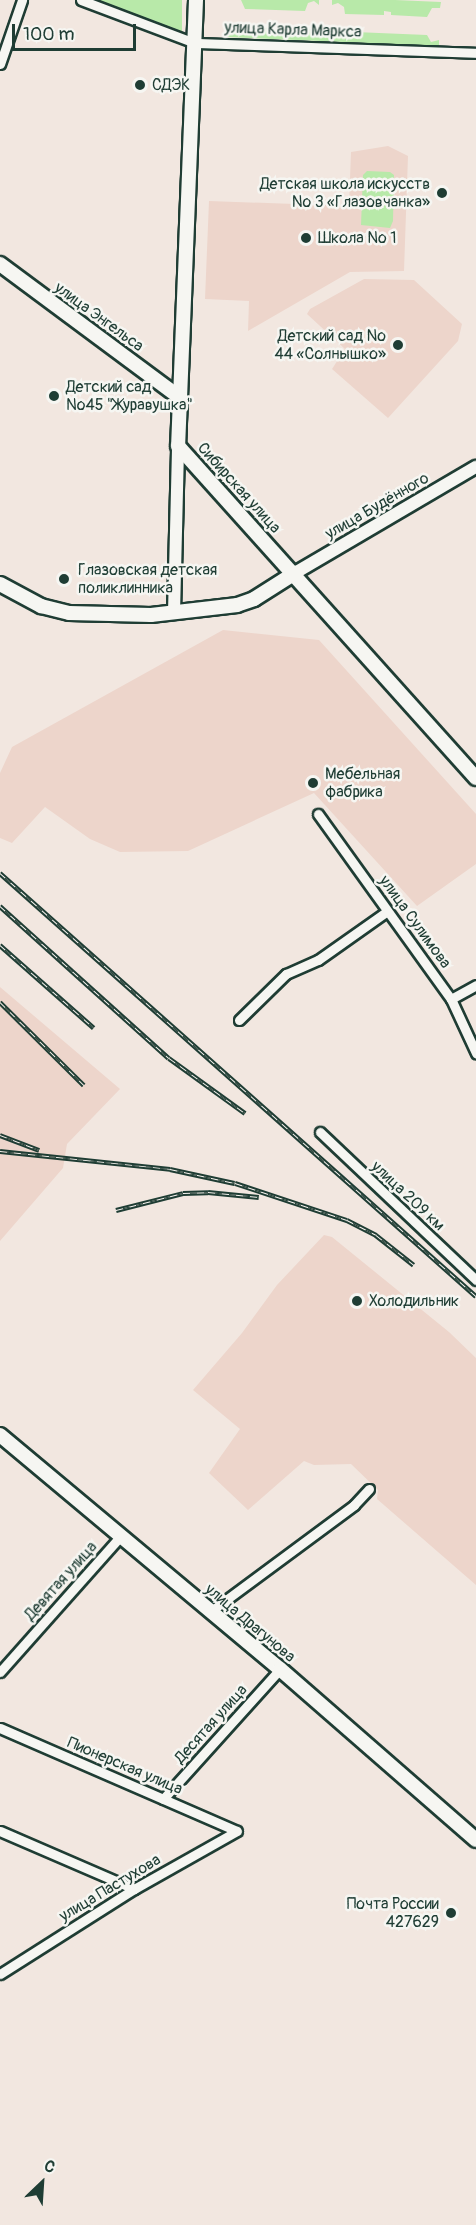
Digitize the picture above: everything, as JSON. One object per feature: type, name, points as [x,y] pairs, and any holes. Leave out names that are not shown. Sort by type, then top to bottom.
[{"type":"main road","name":"Сибирская улица","points":[[196,0],[178,446],[476,778]]},
{"type":"main road","name":"улица Энгельса","points":[[0,264],[179,396]]},
{"type":"main road","points":[[0,584],[41,606],[69,613],[115,616],[174,613],[237,604],[254,598],[294,573]]},
{"type":"main road","name":"улица Драгунова","points":[[0,1435],[280,1669],[476,1840]]},
{"type":"street","points":[[0,64],[22,0]]},
{"type":"street","name":"улица Карла Маркса","points":[[81,0],[195,43],[476,53]]},
{"type":"street","points":[[174,613],[178,446]]},
{"type":"street","name":"улица Будённого","points":[[294,573],[476,467]]},
{"type":"street","name":"улица Сулимова","points":[[318,814],[386,912],[451,999],[476,1053]]},
{"type":"street","points":[[239,1020],[286,974],[318,960],[386,912]]},
{"type":"street","points":[[451,999],[476,985]]},
{"type":"street","name":"улица 209 км","points":[[320,1132],[476,1280]]},
{"type":"street","points":[[211,1611],[354,1505],[369,1489]]},
{"type":"street","name":"Девятая улица","points":[[0,1672],[120,1537]]},
{"type":"street","name":"Десятая улица","points":[[164,1799],[280,1669]]},
{"type":"street","name":"Пионерская улица","points":[[0,1728],[237,1831]]},
{"type":"street","points":[[0,1831],[134,1889]]},
{"type":"street","name":"улица Пастухова","points":[[0,1974],[134,1889],[237,1831]]},
{"type":"shaded area","name":"Школа № 1","points":[[388,146],[408,156],[404,271],[350,272],[248,331],[249,301],[205,299],[209,201],[349,206],[351,152]]},
{"type":"shaded area","name":"Детский сад № 44 «Солнышко»","points":[[364,279],[414,280],[462,324],[458,341],[388,418],[332,369],[345,349],[307,314],[310,309]]},
{"type":"shaded area","points":[[223,630],[319,640],[476,814],[476,864],[417,906],[314,793],[188,851],[120,852],[90,839],[45,807],[12,843],[0,838],[0,773],[12,747]]},
{"type":"shaded area","points":[[0,987],[120,1089],[67,1144],[63,1168],[0,1241]]},
{"type":"shaded area","points":[[324,1235],[332,1237],[449,1332],[476,1358],[476,1585],[377,1499],[378,1490],[351,1464],[314,1465],[304,1461],[248,1510],[209,1473],[240,1429],[193,1390],[242,1333],[277,1285]]},
{"type":"green space","points":[[92,0],[182,0],[182,34]]},
{"type":"green space","points":[[241,0],[319,0],[319,5],[314,1],[308,3],[305,11],[245,9]]},
{"type":"green space","points":[[332,0],[441,2],[440,8],[432,8],[427,17],[391,15],[391,12],[384,11],[384,15],[345,14],[344,7],[338,3],[332,5]]},
{"type":"green space","points":[[244,27],[317,30],[323,37],[328,36],[331,31],[427,35],[431,42],[439,40],[439,46],[226,37],[230,31],[241,32]]},
{"type":"green space","points":[[367,171],[390,172],[394,175],[393,221],[390,228],[361,225],[363,175]]},
{"type":"railway","points":[[0,873],[476,1296]]},
{"type":"railway","points":[[0,906],[169,1058],[245,1113]]},
{"type":"railway","points":[[0,945],[94,1028]]},
{"type":"railway","points":[[0,1002],[84,1085]]},
{"type":"railway","points":[[0,1135],[39,1150]]},
{"type":"railway","points":[[0,1151],[170,1169],[235,1183],[347,1220],[376,1235],[414,1265]]},
{"type":"railway","points":[[116,1210],[183,1193],[208,1192],[259,1197]]},
{"type":"place","name":"СДЭК","points":[[140,85]]},
{"type":"place","name":"Детская школа искусств № 3 «Глазовчанка»","points":[[442,193]]},
{"type":"place","name":"Школа № 1","points":[[306,238]]},
{"type":"place","name":"Детский сад № 44 «Солнышко»","points":[[398,345]]},
{"type":"place","name":"Детский сад №45 \"Журавушка\"","points":[[54,396]]},
{"type":"place","name":"Глазовская детская поликлинника","points":[[64,579]]},
{"type":"place","name":"Мебельная фабрика","points":[[313,783]]},
{"type":"place","name":"Холодильник","points":[[357,1301]]},
{"type":"place","name":"Почта России 427629","points":[[451,1913]]}]
